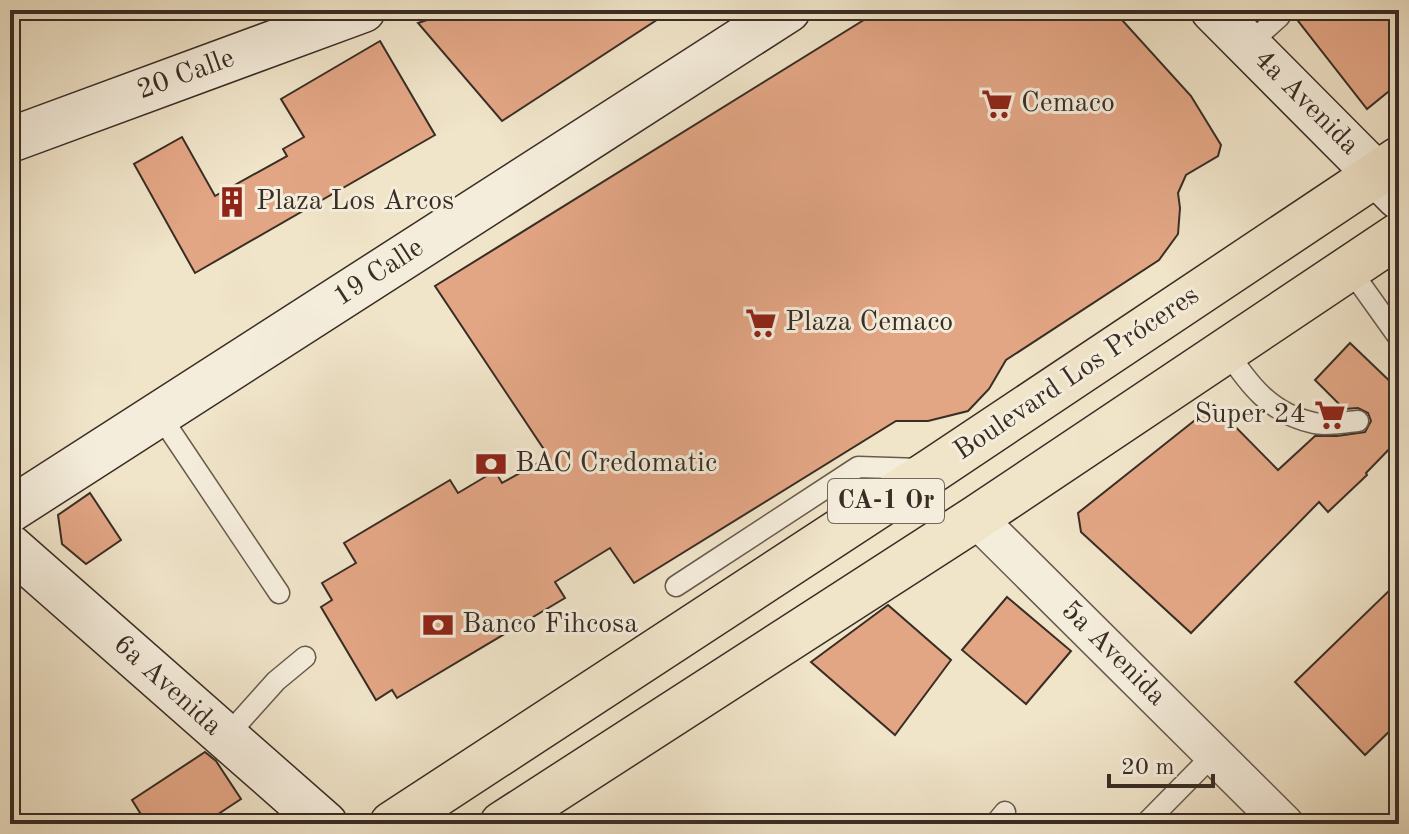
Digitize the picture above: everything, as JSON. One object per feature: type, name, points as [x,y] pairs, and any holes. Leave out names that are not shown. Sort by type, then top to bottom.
[{"type":"highway","name":"Boulevard Los Próceres","points":[[392,824],[933,470],[1392,176]]},
{"type":"highway","name":"CA-1 Or","points":[[502,824],[976,518],[1399,235]]},
{"type":"street","name":"20 Calle","points":[[10,139],[303,20],[363,10]]},
{"type":"street","name":"19 Calle","points":[[10,510],[788,10]]},
{"type":"street","name":"4a Avenida","points":[[1213,10],[1392,176]]},
{"type":"street","name":"5a Avenida","points":[[976,518],[1284,824]]},
{"type":"street","name":"6a Avenida","points":[[10,547],[325,824]]},
{"type":"lane","points":[[1248,45],[1284,10]]},
{"type":"lane","points":[[1349,268],[1399,338]]},
{"type":"lane","points":[[1226,350],[1243,377],[1273,407],[1316,424],[1358,421]]},
{"type":"lane","points":[[159,414],[279,593]]},
{"type":"lane","points":[[676,586],[858,467],[933,470]]},
{"type":"lane","points":[[225,738],[276,681],[305,657]]},
{"type":"lane","points":[[1145,824],[1214,754]]},
{"type":"building","points":[[457,10],[672,10],[502,121],[418,23]]},
{"type":"building","name":"Plaza Cemaco","points":[[880,10],[1113,10],[1191,96],[1221,145],[1218,156],[1186,175],[1178,193],[1178,234],[1159,260],[1006,360],[989,389],[968,411],[928,421],[896,421],[634,583],[610,548],[555,582],[565,598],[397,698],[392,690],[376,700],[321,607],[332,600],[322,583],[356,563],[344,543],[450,480],[458,493],[495,471],[502,483],[549,457],[435,286]]},
{"type":"building","points":[[1297,10],[1399,10],[1399,83],[1367,109],[1295,17]]},
{"type":"building","points":[[380,41],[435,135],[195,273],[134,164],[182,137],[215,196],[287,156],[283,149],[304,137],[281,99]]},
{"type":"building","points":[[1350,343],[1399,390],[1399,439],[1328,512],[1319,502],[1191,633],[1081,532],[1078,513],[1214,405],[1278,470],[1315,436],[1365,432],[1371,421],[1368,413],[1358,408],[1344,409],[1315,380]]},
{"type":"building","points":[[90,493],[121,540],[86,564],[62,544],[58,515]]},
{"type":"building","points":[[1399,581],[1399,722],[1365,755],[1295,682]]},
{"type":"building","points":[[1007,597],[1071,651],[1026,704],[962,650]]},
{"type":"building","points":[[888,605],[951,660],[895,735],[811,662]]},
{"type":"building","points":[[205,752],[216,761],[241,799],[203,824],[147,824],[132,800]]},
{"type":"place","name":"Cemaco","points":[[997,104]]},
{"type":"place","name":"Plaza Los Arcos","points":[[232,202]]},
{"type":"place","name":"Plaza Cemaco","points":[[761,323]]},
{"type":"place","name":"Super 24","points":[[1330,415]]},
{"type":"place","name":"BAC Credomatic","points":[[491,464]]},
{"type":"place","name":"Banco Fihcosa","points":[[438,625]]}]
